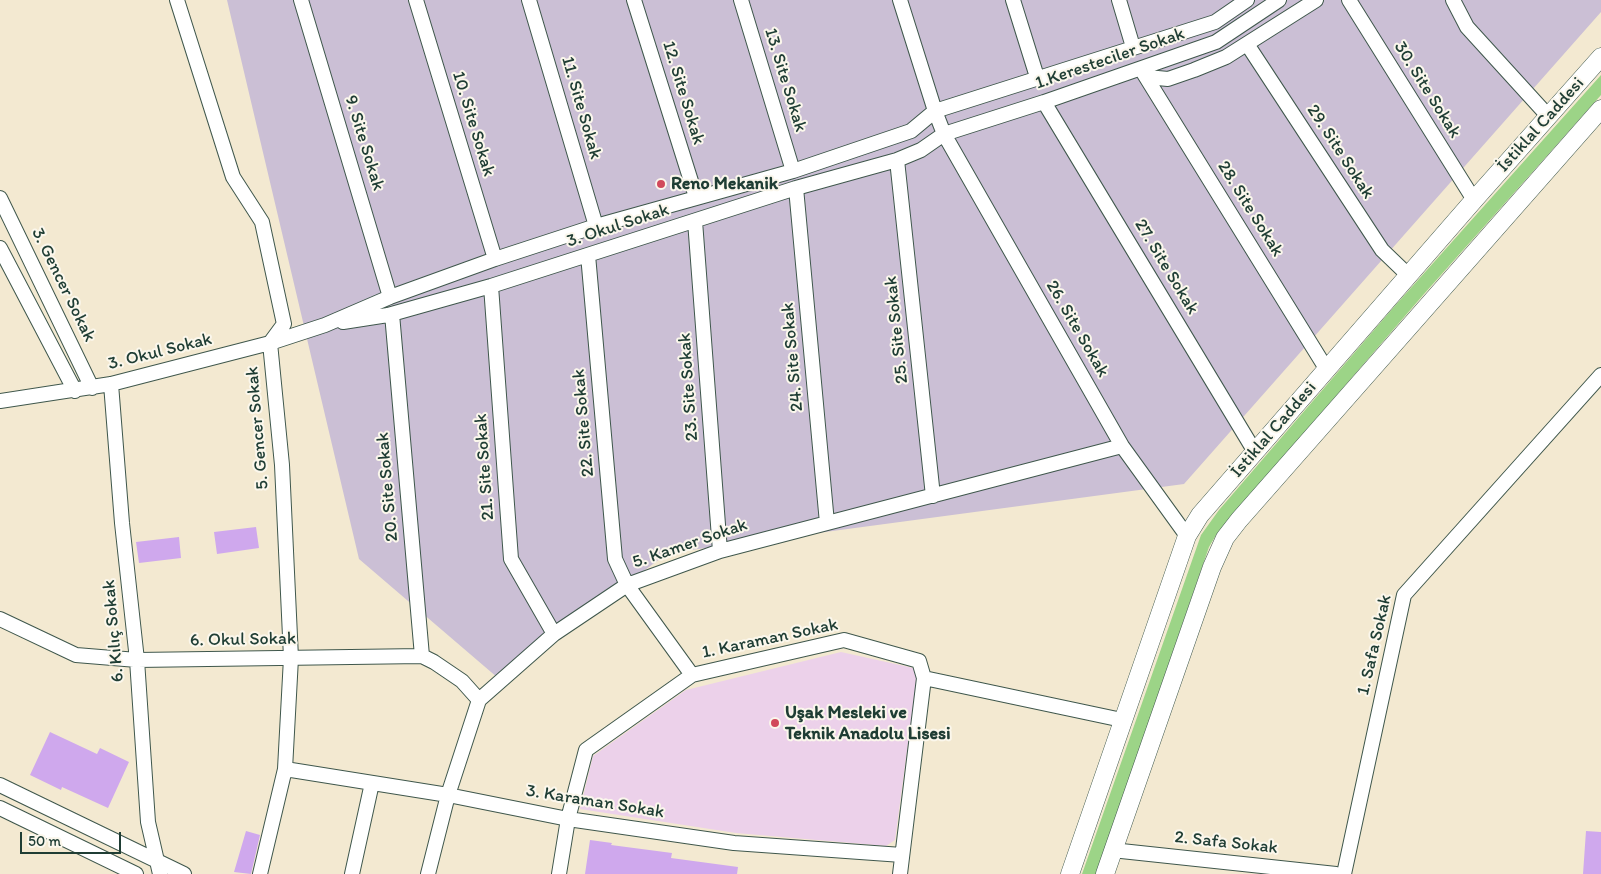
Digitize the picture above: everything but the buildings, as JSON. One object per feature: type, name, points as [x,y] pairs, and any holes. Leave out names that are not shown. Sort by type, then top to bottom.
[{"type":"main road","name":"İstiklal Caddesi","points":[[1070,874],[1187,536],[1200,515],[1408,275],[1601,57]]},
{"type":"main road","name":"İstiklal Caddesi","points":[[1105,874],[1212,567],[1225,538],[1601,109]]},
{"type":"street","name":"5. Gencer Sokak","points":[[177,0],[233,177],[262,222],[284,324],[270,343],[282,465],[291,658],[285,770],[260,874]]},
{"type":"street","name":"9. Site Sokak","points":[[301,0],[390,297]]},
{"type":"street","name":"10. Site Sokak","points":[[416,0],[494,259]]},
{"type":"street","name":"11. Site Sokak","points":[[529,0],[596,226]]},
{"type":"street","name":"12. Site Sokak","points":[[634,0],[696,197]]},
{"type":"street","name":"13. Site Sokak","points":[[741,0],[793,171]]},
{"type":"street","name":"26. Site Sokak","points":[[900,0],[944,134],[1122,446],[1187,536]]},
{"type":"street","points":[[1013,0],[1037,77]]},
{"type":"street","points":[[1119,0],[1133,47]]},
{"type":"street","name":"1.Keresteciler Sokak","points":[[935,111],[1037,77],[1215,22],[1232,5],[1247,0]]},
{"type":"street","name":"1.Keresteciler Sokak","points":[[944,134],[1144,73],[1216,42],[1279,0]]},
{"type":"street","points":[[1144,73],[1168,79],[1226,57],[1316,0]]},
{"type":"street","name":"30. Site Sokak","points":[[1349,0],[1474,200]]},
{"type":"street","points":[[1453,0],[1467,27],[1548,117]]},
{"type":"street","name":"29. Site Sokak","points":[[1247,44],[1382,250],[1408,275]]},
{"type":"street","name":"28. Site Sokak","points":[[1144,73],[1327,370]]},
{"type":"street","name":"27. Site Sokak","points":[[1044,102],[1255,452]]},
{"type":"street","name":"3. Okul Sokak","points":[[0,401],[111,384],[270,343],[325,325],[390,297],[494,259],[596,226],[793,171],[911,132],[935,111]]},
{"type":"street","name":"3. Okul Sokak","points":[[325,325],[392,314],[491,286],[796,188],[897,160],[921,150],[944,134]]},
{"type":"street","name":"25. Site Sokak","points":[[897,160],[933,496]]},
{"type":"street","name":"24. Site Sokak","points":[[796,188],[827,523]]},
{"type":"street","name":"3. Gencer Sokak","points":[[0,198],[92,388]]},
{"type":"street","name":"23. Site Sokak","points":[[695,221],[720,551]]},
{"type":"street","points":[[0,248],[76,390]]},
{"type":"street","name":"22. Site Sokak","points":[[588,255],[614,559],[627,585],[692,675]]},
{"type":"street","name":"21. Site Sokak","points":[[491,286],[511,559],[554,634]]},
{"type":"street","name":"20. Site Sokak","points":[[392,314],[422,656]]},
{"type":"street","name":"1. Safa Sokak","points":[[1344,874],[1404,595],[1601,375]]},
{"type":"street","name":"6. Kılıç Sokak","points":[[111,384],[122,523],[137,660],[148,822],[158,867]]},
{"type":"street","name":"5. Kamer Sokak","points":[[479,700],[554,634],[627,585],[720,551],[1122,446]]},
{"type":"street","name":"6. Okul Sokak","points":[[0,619],[76,655],[137,660],[422,656]]},
{"type":"street","name":"1. Karaman Sokak","points":[[559,874],[568,818],[586,750],[692,675],[844,640],[919,661],[924,678]]},
{"type":"street","points":[[422,656],[462,681],[479,700],[448,795],[428,874]]},
{"type":"street","points":[[900,874],[924,678],[1122,720]]},
{"type":"street","name":"3. Karaman Sokak","points":[[285,770],[448,795],[568,818],[734,843],[902,856]]},
{"type":"street","points":[[352,874],[372,783]]},
{"type":"street","points":[[0,785],[158,867],[184,874]]},
{"type":"street","points":[[0,808],[136,874]]},
{"type":"street","name":"2. Safa Sokak","points":[[1112,850],[1336,874]]},
{"type":"shaded area","points":[[227,0],[1601,0],[1601,12],[1184,484],[668,553],[498,678],[359,559]]},
{"type":"shaded area","name":"Uşak Mesleki ve Teknik Anadolu Lisesi","points":[[841,652],[918,669],[895,840],[886,846],[736,833],[580,809],[593,756],[686,690]]},
{"type":"green space","points":[[1601,75],[1601,95],[1424,294],[1216,535],[1209,547],[1096,874],[1082,874],[1201,535],[1219,510],[1393,308]]},
{"type":"place","name":"Reno Mekanik","points":[[661,184]]},
{"type":"place","name":"Uşak Mesleki ve Teknik Anadolu Lisesi","points":[[775,723]]}]
